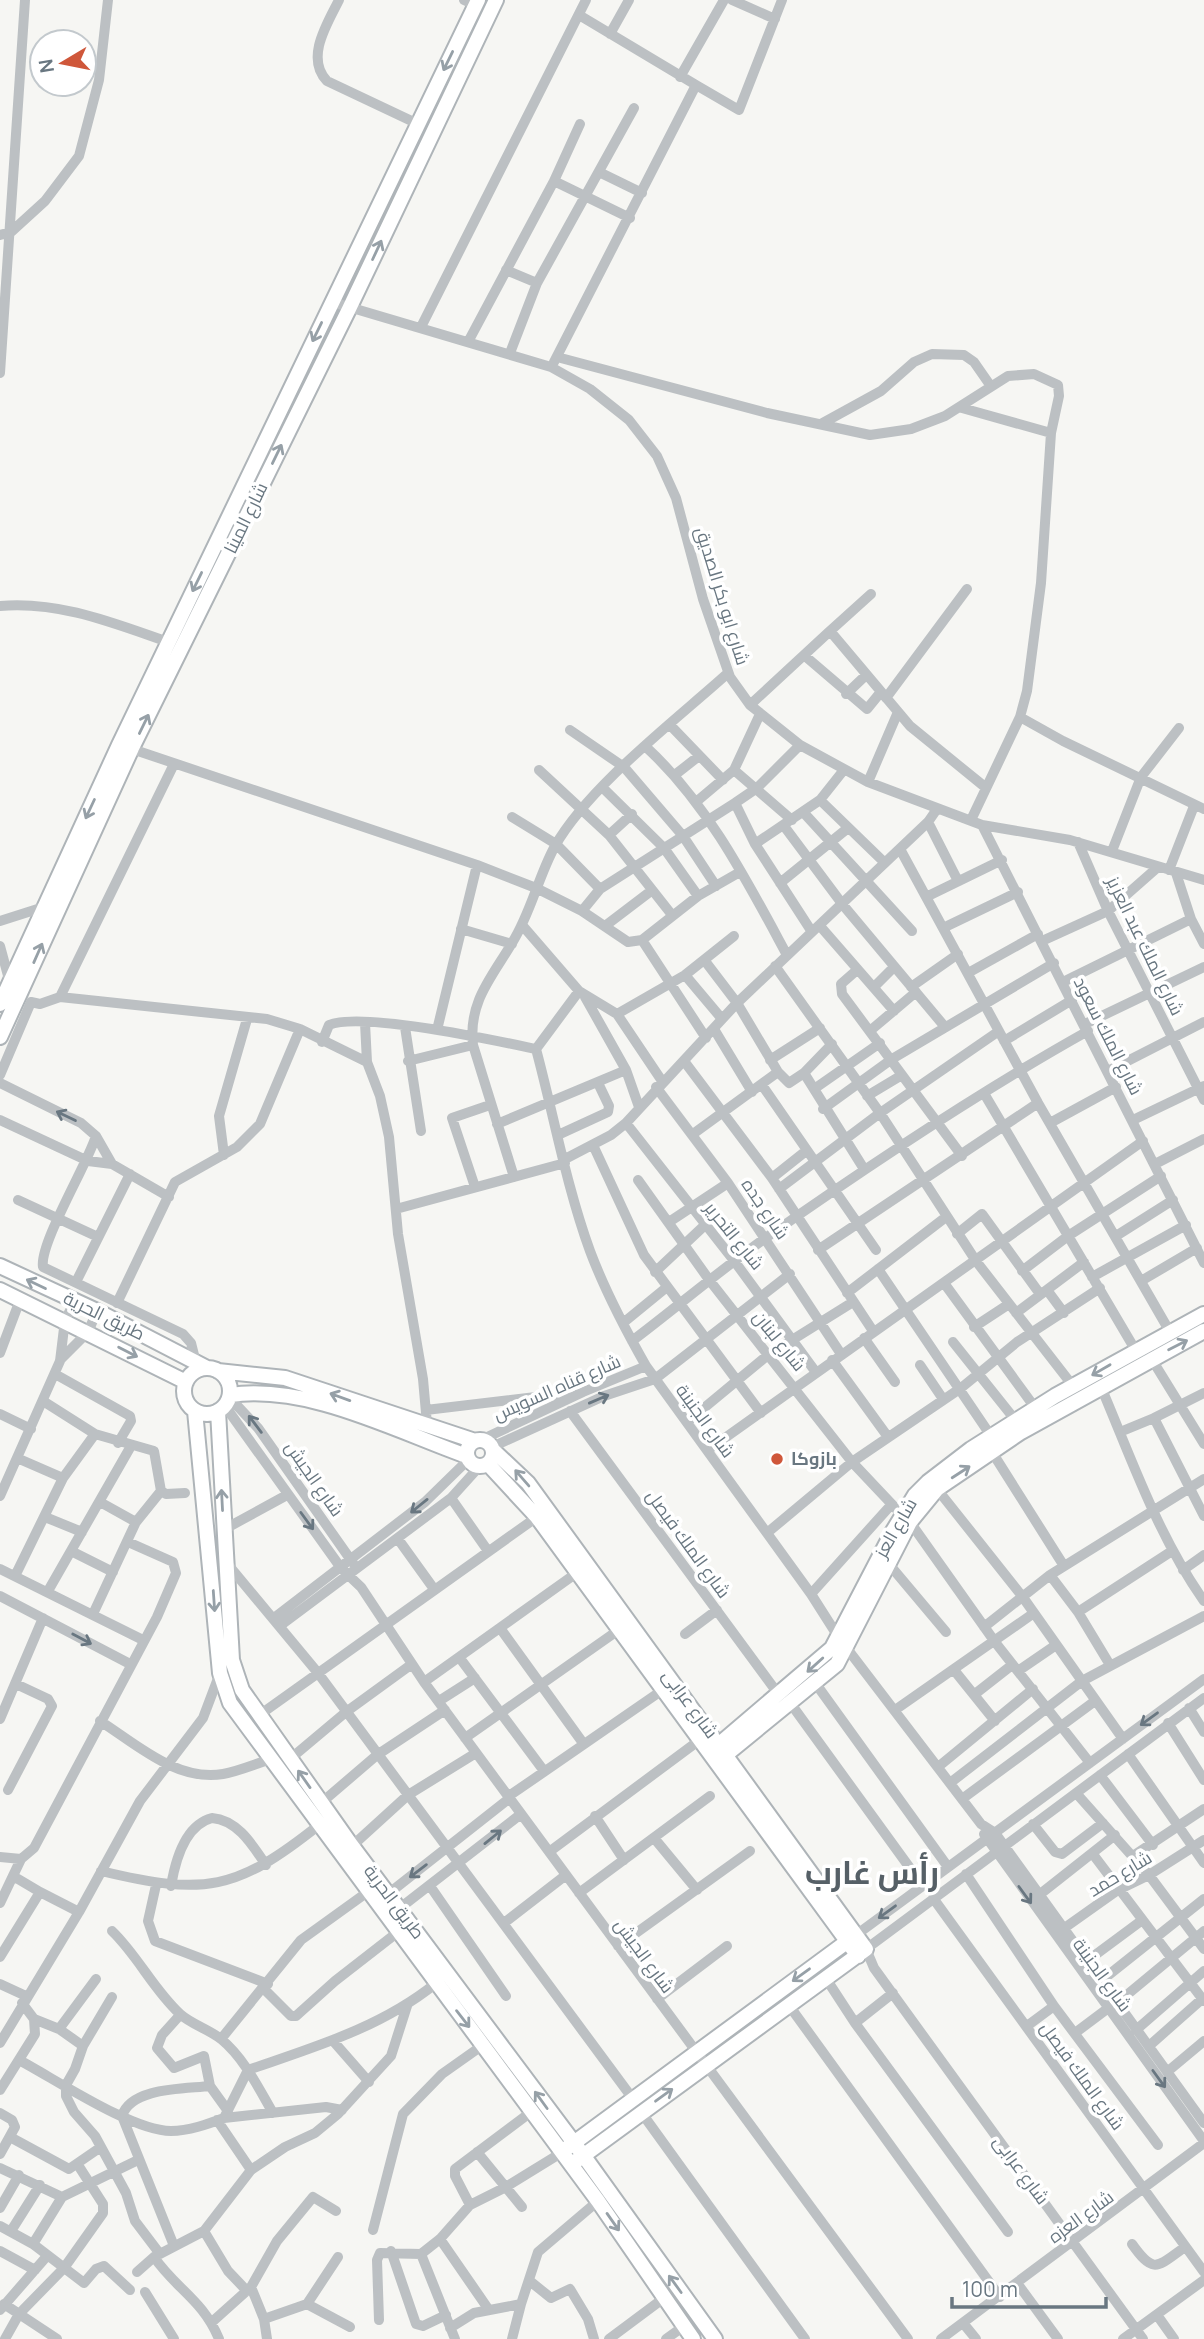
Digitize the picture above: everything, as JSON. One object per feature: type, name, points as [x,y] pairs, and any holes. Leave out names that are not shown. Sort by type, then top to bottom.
[{"type":"main road","name":"شارع المينا","points":[[0,1004],[51,908],[126,747],[349,309],[496,0]]},
{"type":"main road","name":"شارع المينا","points":[[126,747],[168,642],[418,124],[473,2]]},
{"type":"main road","name":"شارع المينا","points":[[0,1037],[25,998],[51,908]]},
{"type":"main road","name":"طريق الحرية","points":[[0,1266],[207,1367]]},
{"type":"main road","name":"طريق الحرية","points":[[0,1290],[186,1382]]},
{"type":"main road","name":"شارع العز","points":[[718,1753],[791,1704],[837,1664],[843,1642],[901,1514],[928,1482],[991,1436],[1073,1386],[1204,1314]]},
{"type":"main road","name":"شارع العز","points":[[718,1753],[779,1695],[843,1642],[888,1563],[901,1514],[992,1452],[1151,1358],[1204,1331]]},
{"type":"main road","name":"شارع عرابى","points":[[207,1367],[285,1378],[374,1409],[427,1417],[527,1483],[862,1952]]},
{"type":"main road","points":[[207,1367],[228,1381],[226,1402],[208,1414],[195,1411],[185,1396],[186,1382],[197,1371],[207,1367]]},
{"type":"main road","name":"شارع عرابى","points":[[226,1402],[263,1392],[294,1395],[480,1453],[537,1517],[701,1740],[718,1753]]},
{"type":"main road","name":"طريق الحرية","points":[[226,1402],[223,1530],[232,1660],[242,1690],[352,1846],[579,2150],[715,2339]]},
{"type":"main road","name":"طريق الحرية","points":[[195,1411],[220,1673],[230,1703],[435,1984],[598,2201],[693,2339]]},
{"type":"main road","points":[[570,2165],[579,2150],[633,2099],[695,2051],[852,1939]]},
{"type":"main road","points":[[561,2153],[579,2150],[641,2112],[825,1976],[862,1952]]},
{"type":"street","points":[[0,373],[25,0]]},
{"type":"street","points":[[0,235],[11,232],[52,192],[79,156],[99,80],[108,0]]},
{"type":"street","points":[[339,0],[317,50],[320,73],[327,81],[418,124]]},
{"type":"street","points":[[421,327],[586,0]]},
{"type":"street","points":[[610,34],[629,0]]},
{"type":"street","points":[[680,77],[724,0]]},
{"type":"street","points":[[732,0],[775,19]]},
{"type":"street","points":[[579,15],[739,110],[782,0]]},
{"type":"street","points":[[696,85],[554,362],[851,433],[895,433],[962,408],[990,385],[1023,373],[1056,383],[1060,392],[1051,433],[1041,583],[1027,691],[1020,717],[971,820]]},
{"type":"street","points":[[509,353],[537,283],[634,108]]},
{"type":"street","points":[[468,342],[554,181],[580,124]]},
{"type":"street","points":[[599,172],[642,193]]},
{"type":"street","points":[[554,181],[629,218]]},
{"type":"street","points":[[506,270],[537,283]]},
{"type":"street","name":"شارع ابو بكر الصديق","points":[[332,302],[468,342],[554,362],[618,410],[639,431],[657,456],[676,498],[703,599],[729,673],[750,705],[800,745],[843,771],[868,782],[982,825],[1078,842],[1203,878]]},
{"type":"street","points":[[821,424],[881,391],[914,362],[932,354],[964,355],[974,362],[990,385]]},
{"type":"street","points":[[962,408],[1051,433]]},
{"type":"street","points":[[805,656],[846,694],[867,709],[883,696],[967,589]]},
{"type":"street","points":[[750,705],[871,594]]},
{"type":"street","points":[[0,606],[53,607],[75,611],[168,642]]},
{"type":"street","points":[[830,631],[883,696],[933,748],[985,787]]},
{"type":"street","points":[[514,1177],[489,1105],[473,1040],[480,994],[522,925],[556,845],[582,810],[624,767],[729,673]]},
{"type":"street","points":[[846,694],[866,675]]},
{"type":"street","points":[[868,782],[898,712]]},
{"type":"street","points":[[696,802],[734,770],[760,714]]},
{"type":"street","points":[[968,973],[1040,937],[1108,911],[1168,870],[1199,808],[1020,717]]},
{"type":"street","points":[[670,725],[723,780]]},
{"type":"street","points":[[1112,851],[1141,777],[1179,728]]},
{"type":"street","points":[[570,730],[624,767],[683,836],[716,886]]},
{"type":"street","points":[[582,911],[600,889],[757,788],[800,745]]},
{"type":"street","points":[[126,747],[477,865],[536,888],[582,911],[620,939],[632,942],[642,940],[672,915],[740,872]]},
{"type":"street","points":[[646,747],[676,774],[708,819],[786,955]]},
{"type":"street","points":[[676,774],[699,756]]},
{"type":"street","points":[[61,997],[174,764]]},
{"type":"street","points":[[539,770],[609,835],[672,915]]},
{"type":"street","points":[[734,770],[757,788],[788,823],[810,861],[843,905],[945,1027]]},
{"type":"street","points":[[755,844],[820,800],[843,771]]},
{"type":"street","points":[[603,788],[664,848],[698,897]]},
{"type":"street","points":[[820,800],[886,863]]},
{"type":"street","points":[[735,803],[755,844],[780,883],[816,929],[875,986],[894,1011]]},
{"type":"street","points":[[396,1209],[565,1161],[626,1123],[659,1084],[684,1062],[737,1003],[843,905],[928,822],[937,809]]},
{"type":"street","points":[[804,813],[830,845],[912,931]]},
{"type":"street","points":[[609,835],[632,814]]},
{"type":"street","points":[[512,817],[556,845],[600,889]]},
{"type":"street","points":[[928,822],[958,881]]},
{"type":"street","name":"شارع الملك سعود","points":[[982,825],[1202,1256]]},
{"type":"street","points":[[780,883],[848,828]]},
{"type":"street","name":"شارع الملك عبد العزيز","points":[[1078,842],[1108,911],[1201,1087],[1204,1100]]},
{"type":"street","points":[[900,849],[1038,1103],[1170,1332]]},
{"type":"street","points":[[926,897],[1002,860]]},
{"type":"street","points":[[437,1030],[477,865]]},
{"type":"street","points":[[1168,870],[1204,944]]},
{"type":"street","points":[[605,926],[651,891]]},
{"type":"street","points":[[943,928],[1018,892]]},
{"type":"street","points":[[0,921],[51,908]]},
{"type":"street","points":[[1063,982],[1191,919]]},
{"type":"street","points":[[522,925],[582,994],[626,1070],[639,1107]]},
{"type":"street","points":[[461,929],[512,944]]},
{"type":"street","points":[[582,994],[617,1014],[685,975],[734,936]]},
{"type":"street","points":[[642,940],[668,984],[706,1038]]},
{"type":"street","points":[[0,946],[10,982],[25,998],[40,1004],[61,997],[267,1019],[300,1029],[367,1062]]},
{"type":"street","points":[[871,1030],[958,954]]},
{"type":"street","points":[[705,961],[737,1003],[778,1072],[789,1083],[804,1073],[832,1044]]},
{"type":"street","points":[[823,1108],[892,1059],[1054,963]]},
{"type":"street","points":[[775,966],[880,1113],[976,1261],[1073,1386]]},
{"type":"street","points":[[875,986],[894,967]]},
{"type":"street","points":[[632,1341],[766,1238],[864,1169],[935,1123],[985,1095],[1020,1069],[1087,1028],[1204,967]]},
{"type":"street","points":[[857,970],[841,984],[841,991],[935,1123],[962,1156]]},
{"type":"street","points":[[685,975],[722,1019]]},
{"type":"street","points":[[322,1042],[324,1032],[333,1023],[365,1023],[437,1030],[473,1040],[536,1049],[582,994]]},
{"type":"street","points":[[0,1075],[25,998]]},
{"type":"street","points":[[779,1189],[912,1090],[1002,1036],[1072,1000]]},
{"type":"street","name":"شارع جده","points":[[617,1014],[631,1031],[659,1084],[790,1274],[820,1322],[836,1357],[888,1437]]},
{"type":"street","points":[[224,1155],[219,1116],[247,1018]]},
{"type":"street","points":[[1108,1071],[1204,1022]]},
{"type":"street","points":[[365,1023],[367,1062],[380,1096],[389,1138],[396,1209],[427,1417],[534,1395],[583,1392]]},
{"type":"street","points":[[405,1027],[408,1061],[421,1130]]},
{"type":"street","points":[[770,1059],[820,1028]]},
{"type":"street","points":[[117,1303],[179,1178],[224,1155],[260,1124],[300,1029]]},
{"type":"street","points":[[713,1029],[752,1092]]},
{"type":"street","points":[[408,1061],[473,1040]]},
{"type":"street","points":[[814,1089],[880,1043]]},
{"type":"street","name":"شارع الجنينة","points":[[536,1049],[590,1251],[622,1322],[646,1366],[843,1642],[981,1824],[995,1833],[1005,1846],[1149,2046],[1191,2114],[1204,2142]]},
{"type":"street","points":[[684,1062],[772,1178],[850,1298],[895,1382]]},
{"type":"street","points":[[497,1124],[626,1070]]},
{"type":"street","points":[[693,1134],[778,1072]]},
{"type":"street","points":[[804,1073],[823,1108],[864,1169]]},
{"type":"street","points":[[867,1096],[902,1075]]},
{"type":"street","points":[[0,1083],[82,1123],[96,1136],[112,1164]]},
{"type":"street","points":[[558,1135],[608,1112],[609,1105],[598,1083]]},
{"type":"street","points":[[762,1085],[876,1250]]},
{"type":"street","points":[[1050,1123],[1116,1087]]},
{"type":"street","points":[[1133,1120],[1201,1087]]},
{"type":"street","points":[[985,1095],[1136,1351]]},
{"type":"street","points":[[818,1250],[1038,1103]]},
{"type":"street","points":[[475,1187],[452,1118],[489,1105]]},
{"type":"street","points":[[0,1120],[88,1161],[112,1164],[169,1197]]},
{"type":"street","name":"شارع التحرير","points":[[626,1123],[735,1262],[815,1371]]},
{"type":"street","points":[[96,1136],[88,1161],[58,1221],[42,1265],[44,1269],[183,1334],[207,1367]]},
{"type":"street","points":[[1155,1164],[1204,1139]]},
{"type":"street","points":[[708,1450],[903,1309],[1001,1244],[1083,1180],[1143,1140]]},
{"type":"street","points":[[593,1145],[655,1272],[761,1413]]},
{"type":"street","points":[[772,1178],[806,1151]]},
{"type":"street","points":[[76,1282],[130,1174]]},
{"type":"street","points":[[1022,1271],[1102,1212],[1161,1176]]},
{"type":"street","name":"شارع لبنان","points":[[638,1180],[710,1281],[852,1462],[901,1514],[995,1642],[1090,1763]]},
{"type":"street","points":[[669,1222],[728,1183]]},
{"type":"street","points":[[18,1199],[58,1221],[98,1237]]},
{"type":"street","points":[[1116,1236],[1173,1200]]},
{"type":"street","points":[[957,1234],[982,1214],[1022,1271],[1064,1313]]},
{"type":"street","points":[[687,1422],[768,1355],[820,1322],[850,1298],[878,1269],[946,1217]]},
{"type":"street","points":[[655,1272],[705,1225]]},
{"type":"street","points":[[1092,1276],[1186,1225]]},
{"type":"street","points":[[1141,1281],[1202,1256]]},
{"type":"street","points":[[974,1327],[1044,1292],[1084,1262]]},
{"type":"street","points":[[878,1269],[991,1436]]},
{"type":"street","name":"شارع قناه السويس","points":[[480,1453],[570,1411],[655,1379],[790,1274]]},
{"type":"street","points":[[944,1283],[1036,1409]]},
{"type":"street","points":[[622,1322],[667,1287]]},
{"type":"street","points":[[767,1533],[852,1462],[961,1388],[1032,1332],[1100,1289]]},
{"type":"street","points":[[0,1353],[20,1300]]},
{"type":"street","points":[[0,1496],[60,1361],[65,1320],[75,1301]]},
{"type":"street","points":[[60,1361],[88,1332],[97,1311]]},
{"type":"street","points":[[953,1342],[1016,1421]]},
{"type":"street","points":[[1151,1358],[1204,1444]]},
{"type":"street","points":[[920,1365],[943,1399]]},
{"type":"street","name":"شارع قناه السويس","points":[[480,1453],[583,1392],[646,1366]]},
{"type":"street","points":[[55,1374],[130,1416],[131,1421],[118,1443]]},
{"type":"street","points":[[1101,1387],[1172,1551],[1204,1601]]},
{"type":"street","points":[[1120,1432],[1204,1393]]},
{"type":"street","points":[[43,1401],[95,1434],[118,1443],[154,1451],[161,1490],[166,1494],[185,1493]]},
{"type":"street","name":"شارع الجيش","points":[[226,1402],[287,1495],[344,1572],[361,1587],[424,1682],[908,2339]]},
{"type":"street","name":"شارع الجيش","points":[[226,1402],[258,1428],[351,1559],[357,1569],[361,1587]]},
{"type":"street","name":"شارع الملك فيصل","points":[[570,1411],[779,1695]]},
{"type":"street","points":[[0,1415],[31,1429]]},
{"type":"street","points":[[1154,1418],[1204,1516]]},
{"type":"street","points":[[15,1576],[63,1478],[95,1434]]},
{"type":"street","points":[[48,1591],[131,1446]]},
{"type":"street","points":[[992,1452],[1065,1566]]},
{"type":"street","points":[[277,1621],[344,1572],[357,1569],[451,1498],[480,1453]]},
{"type":"street","points":[[344,1572],[351,1559],[425,1502],[480,1453]]},
{"type":"street","points":[[17,1458],[63,1478]]},
{"type":"street","points":[[984,1627],[1050,1575],[1204,1479]]},
{"type":"street","points":[[937,1489],[1022,1596],[1123,1739]]},
{"type":"street","points":[[93,1614],[135,1522],[161,1490]]},
{"type":"street","points":[[223,1530],[287,1495]]},
{"type":"street","points":[[451,1498],[488,1551]]},
{"type":"street","points":[[100,1502],[135,1522]]},
{"type":"street","points":[[811,1594],[901,1514]]},
{"type":"street","points":[[45,1517],[82,1532]]},
{"type":"street","points":[[258,1716],[537,1517]]},
{"type":"street","points":[[398,1539],[434,1589]]},
{"type":"street","points":[[0,1903],[21,1859],[34,1848],[46,1827],[157,1617],[177,1570],[173,1562],[128,1542]]},
{"type":"street","points":[[71,1551],[113,1572]]},
{"type":"street","points":[[1078,1612],[1172,1551]]},
{"type":"street","points":[[1183,1570],[1204,1555]]},
{"type":"street","points":[[225,1561],[318,1672],[633,2099]]},
{"type":"street","points":[[888,1563],[946,1632]]},
{"type":"street","points":[[0,1569],[143,1640]]},
{"type":"street","points":[[424,1682],[578,1572]]},
{"type":"street","points":[[1050,1575],[1078,1612],[1110,1665]]},
{"type":"street","points":[[0,1596],[130,1664]]},
{"type":"street","points":[[685,1634],[717,1610]]},
{"type":"street","points":[[895,1710],[1034,1613]]},
{"type":"street","points":[[950,1783],[1082,1681],[1204,1616]]},
{"type":"street","points":[[0,1719],[43,1618]]},
{"type":"street","points":[[500,1628],[583,1743]]},
{"type":"street","points":[[465,1738],[620,1629]]},
{"type":"street","points":[[975,1694],[1056,1645]]},
{"type":"street","points":[[459,1657],[544,1771]]},
{"type":"street","points":[[290,1759],[346,1712],[412,1664]]},
{"type":"street","points":[[954,1670],[995,1721]]},
{"type":"street","points":[[0,2043],[24,1999],[79,1912],[140,1801],[203,1718],[220,1673]]},
{"type":"street","points":[[321,1803],[475,1678]]},
{"type":"street","points":[[852,1939],[1204,1679]]},
{"type":"street","points":[[8,1790],[52,1706],[48,1699],[16,1684]]},
{"type":"street","points":[[816,1684],[948,1867]]},
{"type":"street","points":[[388,1894],[544,1771],[664,1689]]},
{"type":"street","points":[[938,1767],[1033,1689]]},
{"type":"street","points":[[862,1952],[1204,1698]]},
{"type":"street","points":[[962,1799],[1095,1701]]},
{"type":"street","points":[[791,1704],[923,1885]]},
{"type":"street","points":[[1189,1709],[1204,1731]]},
{"type":"street","points":[[100,1721],[166,1764],[209,1775],[271,1759]]},
{"type":"street","points":[[1168,1723],[1204,1780]]},
{"type":"street","points":[[549,1852],[701,1740]]},
{"type":"street","points":[[352,1846],[408,1795],[477,1753]]},
{"type":"street","points":[[1128,1754],[1204,1863]]},
{"type":"street","points":[[1100,1774],[1153,1844]]},
{"type":"street","points":[[1076,1793],[1149,1875],[1204,1949]]},
{"type":"street","points":[[579,1893],[710,1796]]},
{"type":"street","points":[[1133,1856],[1204,1809]]},
{"type":"street","points":[[400,1908],[521,1814]]},
{"type":"street","points":[[595,1816],[624,1860]]},
{"type":"street","points":[[171,1886],[178,1858],[194,1828],[212,1818],[227,1822],[247,1839],[266,1866]]},
{"type":"street","points":[[1033,1824],[1055,1852],[1062,1854],[1104,1823]]},
{"type":"street","name":"شارع الجنينة","points":[[981,1824],[985,1840],[1105,2006],[1191,2114],[1204,2123]]},
{"type":"street","points":[[101,1871],[156,1885],[217,1883],[266,1866],[320,1825]]},
{"type":"street","points":[[1039,1895],[1115,1835]]},
{"type":"street","points":[[654,1838],[697,1890]]},
{"type":"street","name":"شارع حمد","points":[[1063,1929],[1118,1890],[1149,1875],[1204,1840]]},
{"type":"street","points":[[618,1946],[751,1852]]},
{"type":"street","points":[[1092,1853],[1203,2000],[1149,2046]]},
{"type":"street","points":[[0,1857],[21,1859]]},
{"type":"street","points":[[966,1874],[1054,2006],[1158,2145]]},
{"type":"street","points":[[504,1923],[566,1875]]},
{"type":"street","points":[[13,1876],[79,1912]]},
{"type":"street","points":[[156,1885],[148,1921],[155,1941],[173,1950],[207,1959],[266,1987],[291,2015],[296,2016],[329,1985],[398,1932]]},
{"type":"street","points":[[430,1886],[506,1996]]},
{"type":"street","points":[[221,2039],[266,1987],[301,1940],[369,1891]]},
{"type":"street","points":[[0,1957],[40,1892]]},
{"type":"street","name":"شارع الملك فيصل","points":[[933,1898],[1204,2272]]},
{"type":"street","points":[[1101,1981],[1204,1899]]},
{"type":"street","points":[[1087,1961],[1141,1921]]},
{"type":"street","points":[[112,1931],[127,1945],[152,1983],[180,2015],[221,2039],[248,2070],[273,2113]]},
{"type":"street","points":[[1075,2033],[1105,2006],[1204,1931]]},
{"type":"street","points":[[657,2000],[727,1946]]},
{"type":"street","name":"شارع عرابى","points":[[862,1952],[1143,2339]]},
{"type":"street","points":[[1136,2030],[1204,1971]]},
{"type":"street","points":[[825,1976],[855,2023],[1008,2232]]},
{"type":"street","points":[[59,2029],[96,1979]]},
{"type":"street","points":[[0,1984],[24,1999],[34,2019],[34,2037],[0,2090]]},
{"type":"street","points":[[223,2116],[248,2070],[334,2042],[407,2006],[435,1984]]},
{"type":"street","points":[[855,2023],[893,1993]]},
{"type":"street","points":[[112,1997],[83,2046],[66,2085],[66,2096],[114,2170],[135,2221],[166,2275],[191,2294],[212,2322],[219,2339]]},
{"type":"street","points":[[788,2004],[1000,2297]]},
{"type":"street","points":[[137,2272],[157,2256],[204,2231],[251,2170],[285,2147],[314,2133],[342,2110],[395,2049],[407,2006]]},
{"type":"street","points":[[1027,2026],[1054,2006]]},
{"type":"street","points":[[180,2015],[162,2035],[156,2048],[174,2068],[204,2056],[210,2086],[251,2170]]},
{"type":"street","points":[[34,2019],[59,2029],[83,2046]]},
{"type":"street","points":[[1167,2073],[1204,2041]]},
{"type":"street","points":[[334,2042],[369,2082]]},
{"type":"street","points":[[373,2230],[403,2114],[442,2074],[483,2045]]},
{"type":"street","points":[[19,2060],[122,2116],[170,2131],[223,2116],[326,2107],[342,2110]]},
{"type":"street","points":[[174,2246],[122,2116],[128,2105],[142,2097],[210,2086]]},
{"type":"street","points":[[1191,2114],[1204,2105]]},
{"type":"street","points":[[470,2205],[454,2172],[477,2151],[531,2112]]},
{"type":"street","points":[[641,2112],[805,2339]]},
{"type":"street","points":[[0,2113],[15,2123],[0,2154]]},
{"type":"street","points":[[10,2137],[71,2169],[101,2147]]},
{"type":"street","name":"شارع العزه","points":[[941,2339],[1144,2190],[1204,2142]]},
{"type":"street","points":[[477,2151],[504,2188],[522,2207]]},
{"type":"street","points":[[379,2320],[377,2260],[380,2253],[391,2251],[421,2254],[440,2239],[470,2205],[504,2188],[561,2153]]},
{"type":"street","points":[[33,2244],[62,2197],[138,2160]]},
{"type":"street","points":[[2,2339],[19,2314],[64,2269],[103,2213],[103,2204],[78,2165]]},
{"type":"street","points":[[0,2168],[62,2197]]},
{"type":"street","points":[[0,2208],[19,2175]]},
{"type":"street","points":[[11,2231],[40,2185]]},
{"type":"street","points":[[212,2322],[249,2289],[280,2236],[313,2197],[336,2211]]},
{"type":"street","points":[[512,2339],[538,2252],[598,2201]]},
{"type":"street","points":[[0,2226],[33,2244],[84,2283],[96,2269],[107,2267],[131,2290]]},
{"type":"street","points":[[204,2231],[228,2270],[249,2289],[264,2319],[267,2339]]},
{"type":"street","points":[[440,2239],[489,2311]]},
{"type":"street","points":[[1132,2244],[1152,2266],[1159,2265],[1185,2247]]},
{"type":"street","points":[[0,2251],[35,2270]]},
{"type":"street","points":[[391,2251],[416,2324],[423,2326],[446,2315]]},
{"type":"street","points":[[421,2254],[452,2335],[474,2313],[521,2304]]},
{"type":"street","points":[[47,2256],[2,2307],[19,2314],[57,2339]]},
{"type":"street","points":[[264,2319],[307,2304],[338,2257]]},
{"type":"street","points":[[1123,2339],[1204,2280]]},
{"type":"street","points":[[531,2282],[551,2298],[570,2289],[588,2319],[594,2339]]},
{"type":"street","points":[[1017,2283],[1058,2339]]},
{"type":"street","points":[[145,2292],[174,2339]]},
{"type":"street","points":[[609,2339],[664,2298]]},
{"type":"street","points":[[307,2304],[350,2327]]},
{"type":"street","points":[[1157,2315],[1174,2339]]},
{"type":"street","points":[[963,2323],[976,2339]]},
{"type":"street","points":[[666,2339],[684,2326]]},
{"type":"place","name":"بازوكا","points":[[777,1459]]},
{"type":"district","name":"رأس غارب","points":[[872,1873]]}]
